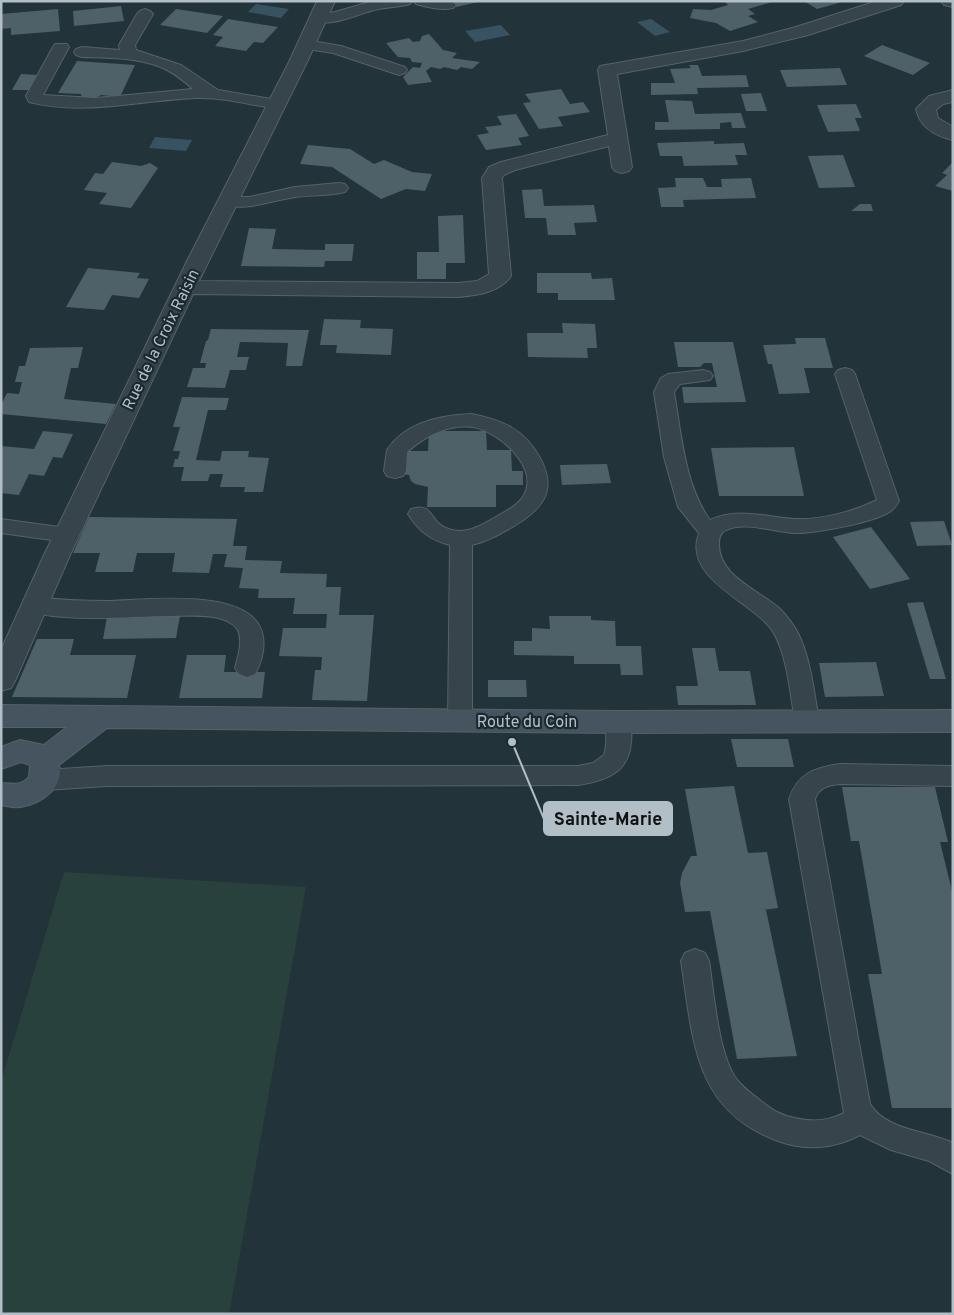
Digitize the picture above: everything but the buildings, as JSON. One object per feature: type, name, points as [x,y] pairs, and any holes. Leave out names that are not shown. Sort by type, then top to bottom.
[{"type":"main road","name":"Route du Coin","points":[[1,716],[618,722],[953,721]]},
{"type":"main road","points":[[1,794],[18,796],[30,793],[44,770],[102,717]]},
{"type":"main road","points":[[1,758],[21,752],[32,753],[44,770]]},
{"type":"street","points":[[622,167],[607,70],[743,46],[802,31],[894,1]]},
{"type":"street","name":"Rue de la Croix Raisin","points":[[1,681],[66,535],[322,10]]},
{"type":"street","points":[[953,96],[936,100],[926,109],[930,122],[953,134]]},
{"type":"street","points":[[186,287],[458,290],[479,288],[491,284],[500,276],[492,178],[496,171],[508,166],[618,138]]},
{"type":"lane","points":[[322,10],[336,17],[376,5],[405,1]]},
{"type":"lane","points":[[421,1],[448,5]]},
{"type":"lane","points":[[145,14],[127,45],[126,49],[129,53],[171,65],[201,88],[214,94]]},
{"type":"lane","points":[[306,45],[336,48],[400,70]]},
{"type":"lane","points":[[61,47],[34,96],[35,99],[41,101],[88,103],[176,95],[214,94],[277,104]]},
{"type":"lane","points":[[82,52],[139,56]]},
{"type":"lane","points":[[228,201],[249,202],[295,192],[339,188]]},
{"type":"lane","points":[[807,721],[797,668],[786,631],[764,607],[717,570],[711,557],[707,539],[710,531],[718,523],[746,520],[806,526],[825,523],[884,506],[888,501],[846,374]]},
{"type":"lane","points":[[703,376],[675,378],[668,382],[664,392],[675,457],[689,507],[702,525],[710,531]]},
{"type":"lane","points":[[395,471],[397,450],[418,431],[434,424],[472,420],[492,426],[512,436],[524,448],[536,474],[537,488],[534,498],[525,508],[483,534],[461,540],[440,535],[429,529],[420,514]]},
{"type":"lane","points":[[1,526],[66,535]]},
{"type":"lane","points":[[460,721],[461,540]]},
{"type":"lane","points":[[35,605],[52,608],[188,608],[223,611],[238,616],[247,625],[252,645],[247,668]]},
{"type":"lane","points":[[44,770],[107,776],[564,777],[592,775],[609,767],[617,756],[620,736],[618,722]]},
{"type":"lane","points":[[953,776],[840,774],[824,776],[813,780],[804,789],[802,799],[856,1108],[861,1118],[869,1126],[887,1136],[936,1150],[953,1160]]},
{"type":"lane","points":[[695,961],[714,1065],[723,1085],[739,1102],[763,1121],[783,1131],[809,1134],[831,1133],[848,1128],[861,1118]]},
{"type":"green space","points":[[64,872],[306,887],[229,1314],[1,1314],[1,1082]]},
{"type":"water","points":[[256,4],[289,9],[281,18],[248,12]]},
{"type":"water","points":[[651,19],[670,32],[655,36],[637,22]]},
{"type":"water","points":[[501,25],[510,35],[475,42],[465,31]]},
{"type":"water","points":[[155,137],[192,140],[186,151],[149,148]]},
{"type":"place","name":"Sainte-Marie","points":[[512,742]]}]
